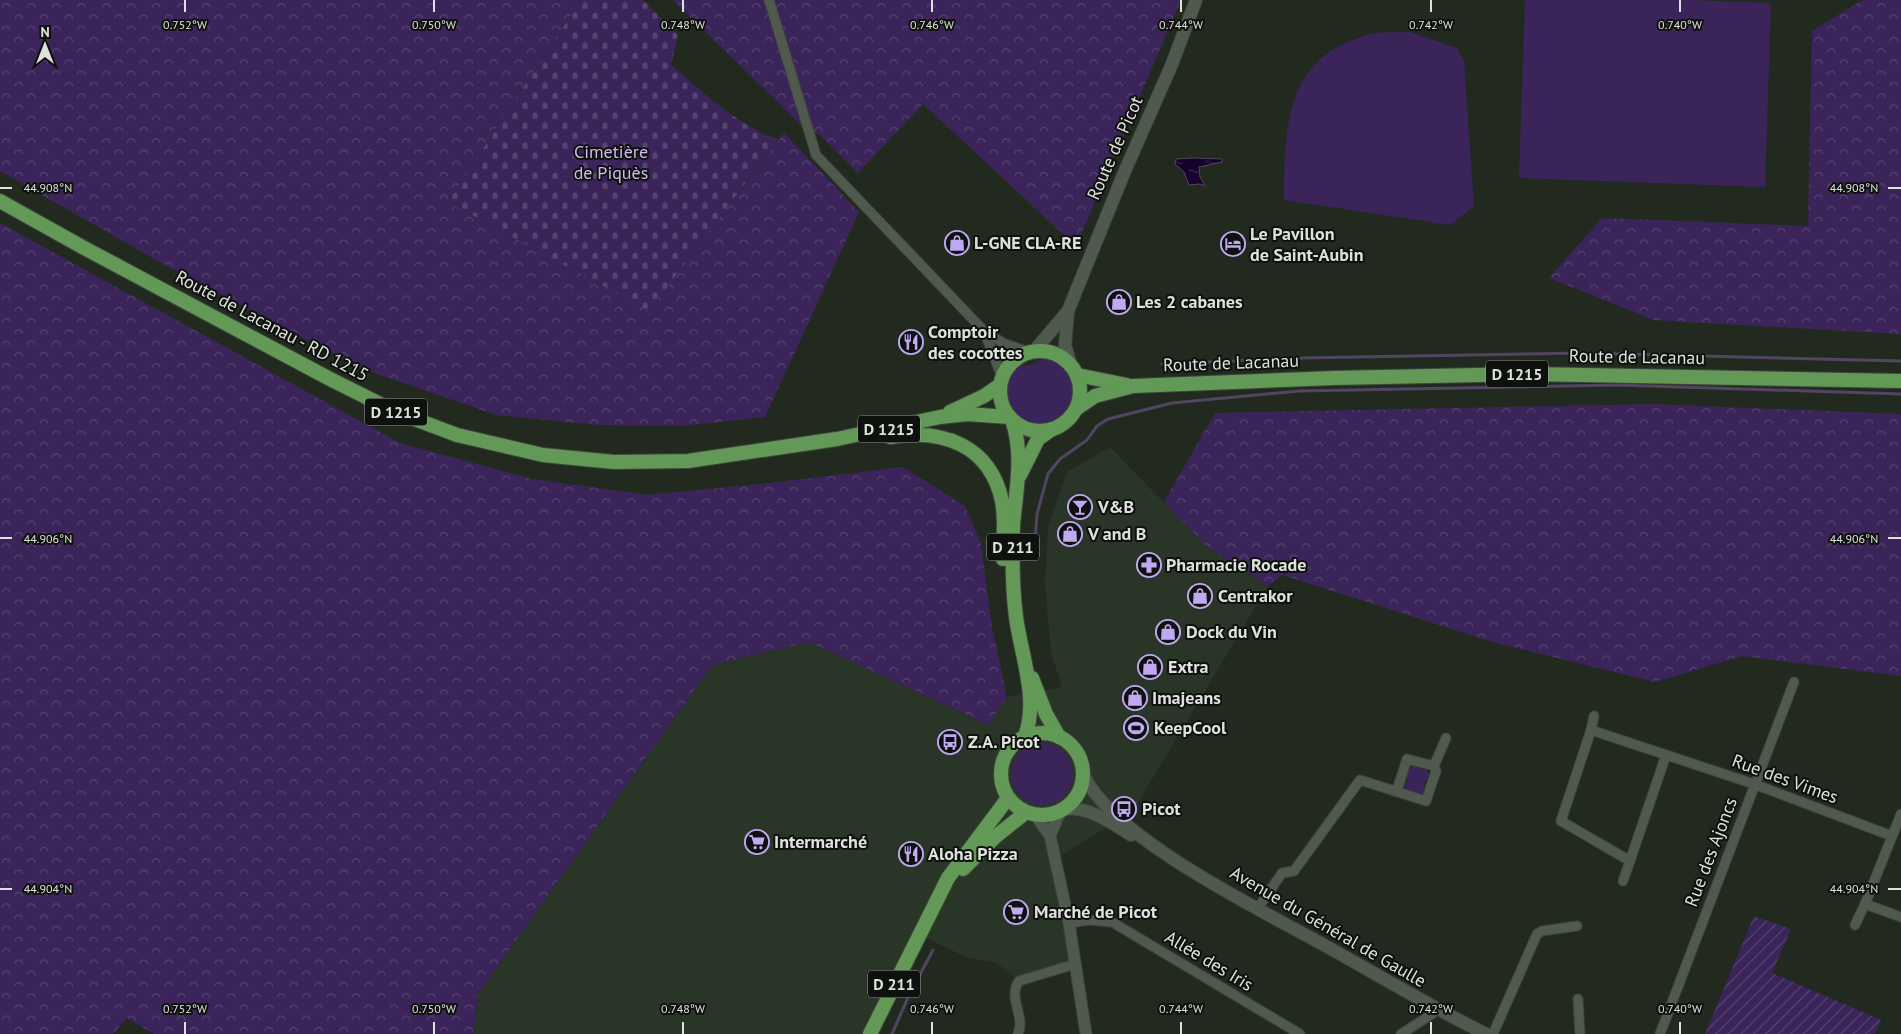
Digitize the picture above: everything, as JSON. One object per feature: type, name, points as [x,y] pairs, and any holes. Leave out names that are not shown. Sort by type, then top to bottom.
[{"type":"main road","name":"Route de Picot","points":[[1074,370],[1065,345],[1068,310],[1124,173],[1172,64],[1196,0]]},
{"type":"main road","name":"Route de Lacanau - RD 1215","points":[[0,201],[330,379],[396,412],[457,435],[543,455],[614,462],[688,461],[837,439]]},
{"type":"main road","name":"Route de Picot","points":[[1031,352],[1068,310]]},
{"type":"main road","points":[[1031,352],[1054,353],[1074,370],[1080,392],[1076,408],[1070,418],[1052,429],[1031,430],[1011,418],[1002,406],[1001,381],[1011,362],[1031,352]]},
{"type":"main road","name":"D 1215","points":[[1074,370],[1133,386]]},
{"type":"main road","name":"Route de Lacanau","points":[[1133,386],[1334,378],[1531,374],[1901,381]]},
{"type":"main road","name":"D 1215","points":[[940,417],[984,396],[1001,381]]},
{"type":"main road","name":"D 1215","points":[[1076,408],[1095,396],[1133,386]]},
{"type":"main road","name":"D 1215","points":[[837,439],[940,417],[967,414],[1011,418]]},
{"type":"main road","name":"D 211","points":[[1011,418],[1016,433],[1018,478],[1012,563],[1016,616],[1031,716],[1026,736]]},
{"type":"main road","name":"D 211","points":[[1018,478],[1038,439],[1052,429]]},
{"type":"main road","points":[[837,439],[930,434],[954,440],[970,450],[986,465],[996,483],[1002,502],[1002,563],[1016,616]]},
{"type":"main road","name":"D 211","points":[[1023,654],[1046,714],[1060,737]]},
{"type":"main road","points":[[1039,734],[1060,737],[1073,747],[1080,756],[1083,774],[1080,791],[1062,810],[1031,814],[1008,798],[1001,780],[1002,762],[1015,742],[1026,736],[1039,734]]},
{"type":"main road","name":"Avenue du Général de Gaulle","points":[[1083,774],[1095,794],[1155,847],[1258,908],[1486,1034]]},
{"type":"main road","name":"D 211","points":[[870,1034],[918,934],[958,862],[1008,798]]},
{"type":"main road","name":"Avenue du Général de Gaulle","points":[[1062,810],[1077,808],[1101,816],[1141,842],[1155,847]]},
{"type":"main road","name":"D 211","points":[[918,934],[964,867],[995,837],[1031,814]]},
{"type":"street","points":[[769,0],[816,155],[984,331],[1003,343],[1031,352]]},
{"type":"street","points":[[984,331],[1001,381]]},
{"type":"street","name":"Rue des Ajoncs","points":[[1660,1034],[1794,682]]},
{"type":"street","points":[[1594,716],[1561,821],[1630,862]]},
{"type":"street","name":"Rue des Vimes","points":[[1591,730],[1754,784],[1892,836]]},
{"type":"street","points":[[1258,908],[1282,873],[1294,871],[1360,780],[1397,790],[1426,801],[1436,771],[1434,766],[1446,738]]},
{"type":"street","points":[[1623,880],[1666,755]]},
{"type":"street","points":[[1397,790],[1407,759],[1434,766]]},
{"type":"street","points":[[1050,836],[1062,810]]},
{"type":"street","points":[[1031,814],[1050,836],[1069,923],[1086,1034]]},
{"type":"street","points":[[1855,925],[1901,814]]},
{"type":"street","points":[[1865,904],[1901,917]]},
{"type":"street","name":"Allée des Iris","points":[[1069,923],[1088,920],[1112,922],[1300,1034]]},
{"type":"street","points":[[1493,1034],[1537,934],[1542,931],[1577,926]]},
{"type":"street","points":[[1018,1034],[1021,1021],[1014,993],[1019,981],[1076,964]]},
{"type":"street","points":[[1578,999],[1580,1034]]},
{"type":"street","points":[[1401,1034],[1432,1014],[1436,1008]]},
{"type":"shaded area","points":[[1110,447],[1206,546],[1268,586],[1133,811],[1057,858],[1075,964],[1019,981],[996,962],[968,958],[918,934],[870,1034],[474,1034],[478,994],[712,665],[809,642],[987,725],[1007,697],[1062,687],[1051,653],[1045,583],[1048,526],[1067,472]]},
{"type":"green space","points":[[0,0],[581,0],[448,202],[649,310],[784,133],[859,212],[765,417],[682,426],[599,425],[496,415],[363,369],[163,264],[0,171]]},
{"type":"green space","name":"Cimetière de Piquès","points":[[581,0],[643,0],[678,35],[671,65],[735,117],[748,126],[778,140],[649,311],[448,202]]},
{"type":"green space","points":[[673,0],[1181,0],[1076,246],[923,104],[858,173],[820,135],[803,127]]},
{"type":"green space","points":[[1525,0],[1694,0],[1771,3],[1765,187],[1519,178]]},
{"type":"green space","points":[[1863,0],[1901,0],[1901,334],[1654,320],[1549,278],[1602,218],[1808,226],[1812,31]]},
{"type":"green space","points":[[1410,32],[1457,48],[1464,61],[1474,206],[1450,225],[1284,200],[1284,173],[1289,122],[1295,99],[1305,78],[1320,60],[1340,45],[1373,34]]},
{"type":"green space","points":[[0,223],[400,443],[532,479],[647,495],[903,467],[965,506],[981,544],[992,627],[1007,697],[988,725],[809,642],[712,665],[478,994],[474,1034],[154,1034],[127,1018],[113,1034],[0,1034]]},
{"type":"green space","points":[[1041,357],[1055,361],[1062,366],[1071,381],[1072,395],[1069,405],[1059,418],[1047,423],[1033,423],[1020,417],[1011,407],[1006,394],[1008,379],[1019,363],[1026,366],[1036,363]]},
{"type":"green space","points":[[1652,404],[1901,414],[1901,676],[1742,656],[1655,682],[1492,642],[1283,575],[1268,586],[1206,546],[1164,502],[1215,413]]},
{"type":"green space","points":[[1042,743],[1054,746],[1064,752],[1070,762],[1073,774],[1070,786],[1064,796],[1054,802],[1042,805],[1030,802],[1020,796],[1014,786],[1011,774],[1014,762],[1020,752],[1030,746]]},
{"type":"green space","points":[[1417,765],[1416,768],[1427,770],[1430,776],[1428,780],[1425,780],[1424,792],[1415,796],[1416,793],[1409,790],[1408,793],[1402,785],[1404,781],[1407,782],[1407,769]]},
{"type":"green space","points":[[1754,916],[1791,929],[1772,973],[1881,1020],[1875,1034],[1705,1034]]},
{"type":"water","points":[[1176,159],[1222,159],[1222,162],[1199,167],[1200,177],[1205,186],[1200,184],[1189,185],[1184,172],[1175,164]]},
{"type":"waterway","points":[[1162,364],[1301,358],[1583,353],[1901,361]]},
{"type":"waterway","points":[[1034,554],[1037,514],[1048,474],[1060,459],[1087,440],[1097,426],[1108,419],[1172,403],[1299,391],[1618,385],[1901,394]]},
{"type":"waterway","points":[[892,1034],[909,995],[933,950]]},
{"type":"place","name":"L-GNE CLA-RE","points":[[957,243]]},
{"type":"place","name":"Le Pavillon de Saint-Aubin","points":[[1233,244]]},
{"type":"place","name":"Les 2 cabanes","points":[[1119,302]]},
{"type":"place","name":"Comptoir des cocottes","points":[[911,342]]},
{"type":"place","name":"V&B","points":[[1080,507]]},
{"type":"place","name":"V and B","points":[[1070,534]]},
{"type":"place","name":"Pharmacie Rocade","points":[[1149,565]]},
{"type":"place","name":"Centrakor","points":[[1200,596]]},
{"type":"place","name":"Dock du Vin","points":[[1168,632]]},
{"type":"place","name":"Extra","points":[[1150,667]]},
{"type":"place","name":"Imajeans","points":[[1135,698]]},
{"type":"place","name":"KeepCool","points":[[1136,728]]},
{"type":"place","name":"Z.A. Picot","points":[[950,742]]},
{"type":"place","name":"Picot","points":[[1124,809]]},
{"type":"place","name":"Intermarché","points":[[757,842]]},
{"type":"place","name":"Aloha Pizza","points":[[911,854]]},
{"type":"place","name":"Marché de Picot","points":[[1016,912]]}]
